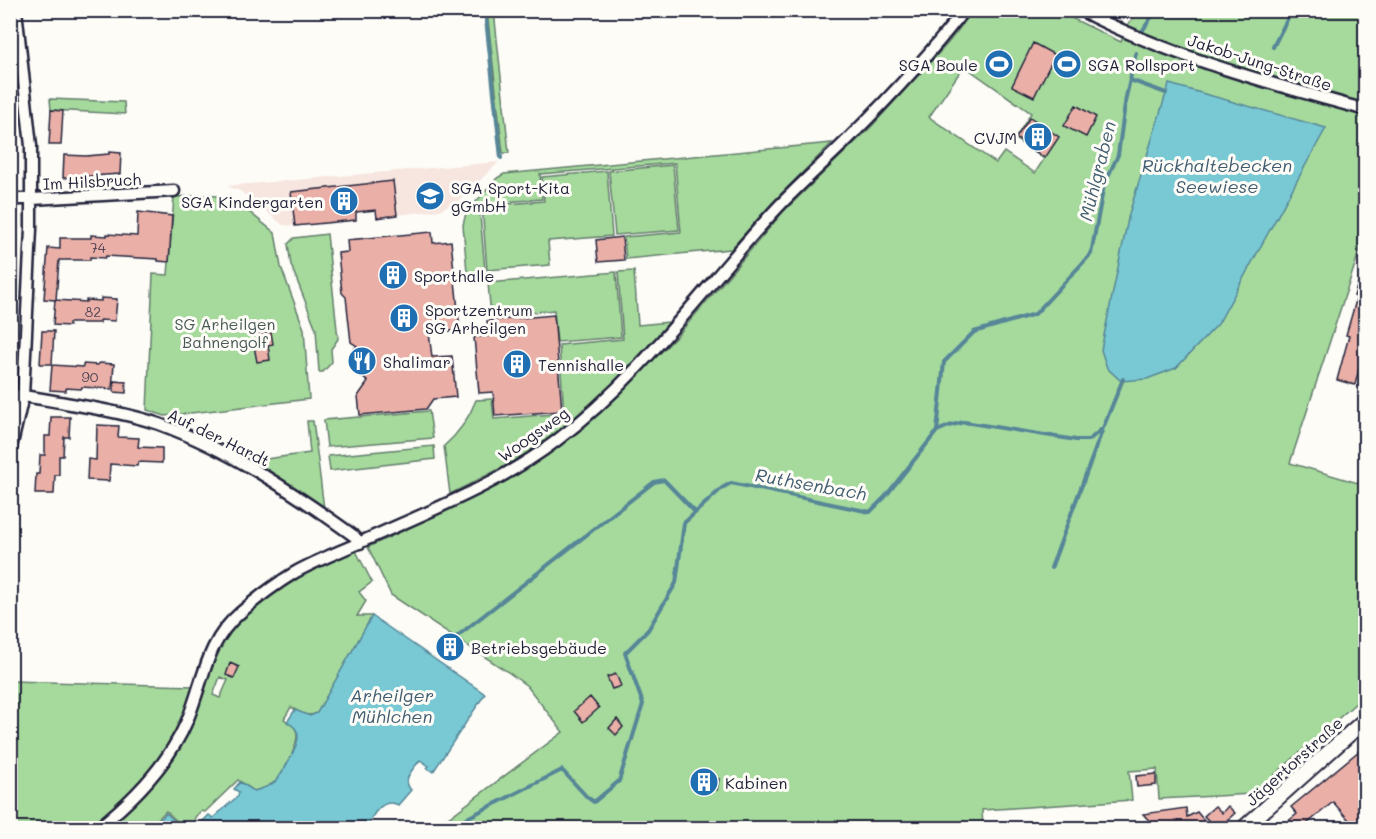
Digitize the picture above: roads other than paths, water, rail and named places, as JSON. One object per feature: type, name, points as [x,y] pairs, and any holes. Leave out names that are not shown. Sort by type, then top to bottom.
[{"type":"street","points":[[10,452],[23,396],[32,200],[31,146],[16,10]]},
{"type":"street","name":"Woogsweg","points":[[98,828],[139,791],[167,757],[187,721],[205,664],[217,639],[230,622],[294,573],[444,505],[515,467],[556,441],[614,391],[668,336],[780,206],[851,136],[937,45],[964,10]]},
{"type":"street","name":"Jakob-Jung-Straße","points":[[1080,10],[1130,34],[1206,62],[1265,82],[1365,110]]},
{"type":"street","name":"Im Hilsbruch","points":[[10,199],[32,200],[174,191]]},
{"type":"street","name":"Auf der Hardt","points":[[10,395],[84,406],[155,423],[249,467],[294,493],[354,536],[360,543]]},
{"type":"street","name":"Jägertorstraße","points":[[1244,828],[1365,719]]},
{"type":"water","name":"Rückhaltebecken Seewiese","points":[[1169,84],[1326,128],[1218,324],[1176,368],[1147,379],[1121,381],[1107,368],[1101,350],[1129,214]]},
{"type":"water","name":"Arheilger Mühlchen","points":[[372,616],[485,694],[433,772],[420,760],[408,778],[408,786],[411,790],[398,805],[387,803],[378,809],[368,828],[200,828],[198,826],[209,815],[213,818],[238,796],[239,792],[234,789],[240,782],[254,791],[265,788],[276,781],[297,741],[296,730],[287,722],[295,710],[310,716],[317,713]]},
{"type":"water","points":[[166,813],[182,828],[156,828],[154,826]]},
{"type":"waterway","points":[[485,10],[501,158]]},
{"type":"waterway","name":"Mühlgraben","points":[[1143,30],[1156,10]]},
{"type":"waterway","name":"Ruthsenbach","points":[[1273,47],[1292,10]]},
{"type":"waterway","name":"Mühlgraben","points":[[937,431],[944,362],[974,332],[1035,314],[1091,254],[1104,185],[1118,155],[1126,97],[1136,53]]},
{"type":"waterway","points":[[1130,80],[1166,93]]},
{"type":"waterway","name":"Ruthsenbach","points":[[456,828],[465,819],[562,770],[594,802],[619,781],[643,704],[625,653],[648,630],[676,583],[684,523],[722,488],[731,483],[870,512],[885,497],[937,431],[964,422],[1076,440],[1089,440],[1103,428],[1123,379]]},
{"type":"waterway","points":[[1051,568],[1102,431]]},
{"type":"waterway","points":[[456,637],[654,482],[664,480],[695,512]]},
{"type":"place","name":"SGA Boule","points":[[999,64]]},
{"type":"place","name":"SGA Rollsport","points":[[1067,64]]},
{"type":"place","name":"CVJM","points":[[1038,137]]},
{"type":"place","name":"SGA Sport-Kita gGmbH","points":[[430,196]]},
{"type":"place","name":"SGA Kindergarten","points":[[344,201]]},
{"type":"place","name":"Sporthalle","points":[[393,275]]},
{"type":"place","name":"Sportzentrum SG Arheilgen","points":[[404,318]]},
{"type":"place","name":"Shalimar","points":[[362,361]]},
{"type":"place","name":"Tennishalle","points":[[517,364]]},
{"type":"place","name":"Betriebsgebäude","points":[[450,647]]},
{"type":"place","name":"Kabinen","points":[[704,782]]},
{"type":"park label","name":"SG Arheilgen Bahnengolf","points":[[225,332]]}]
